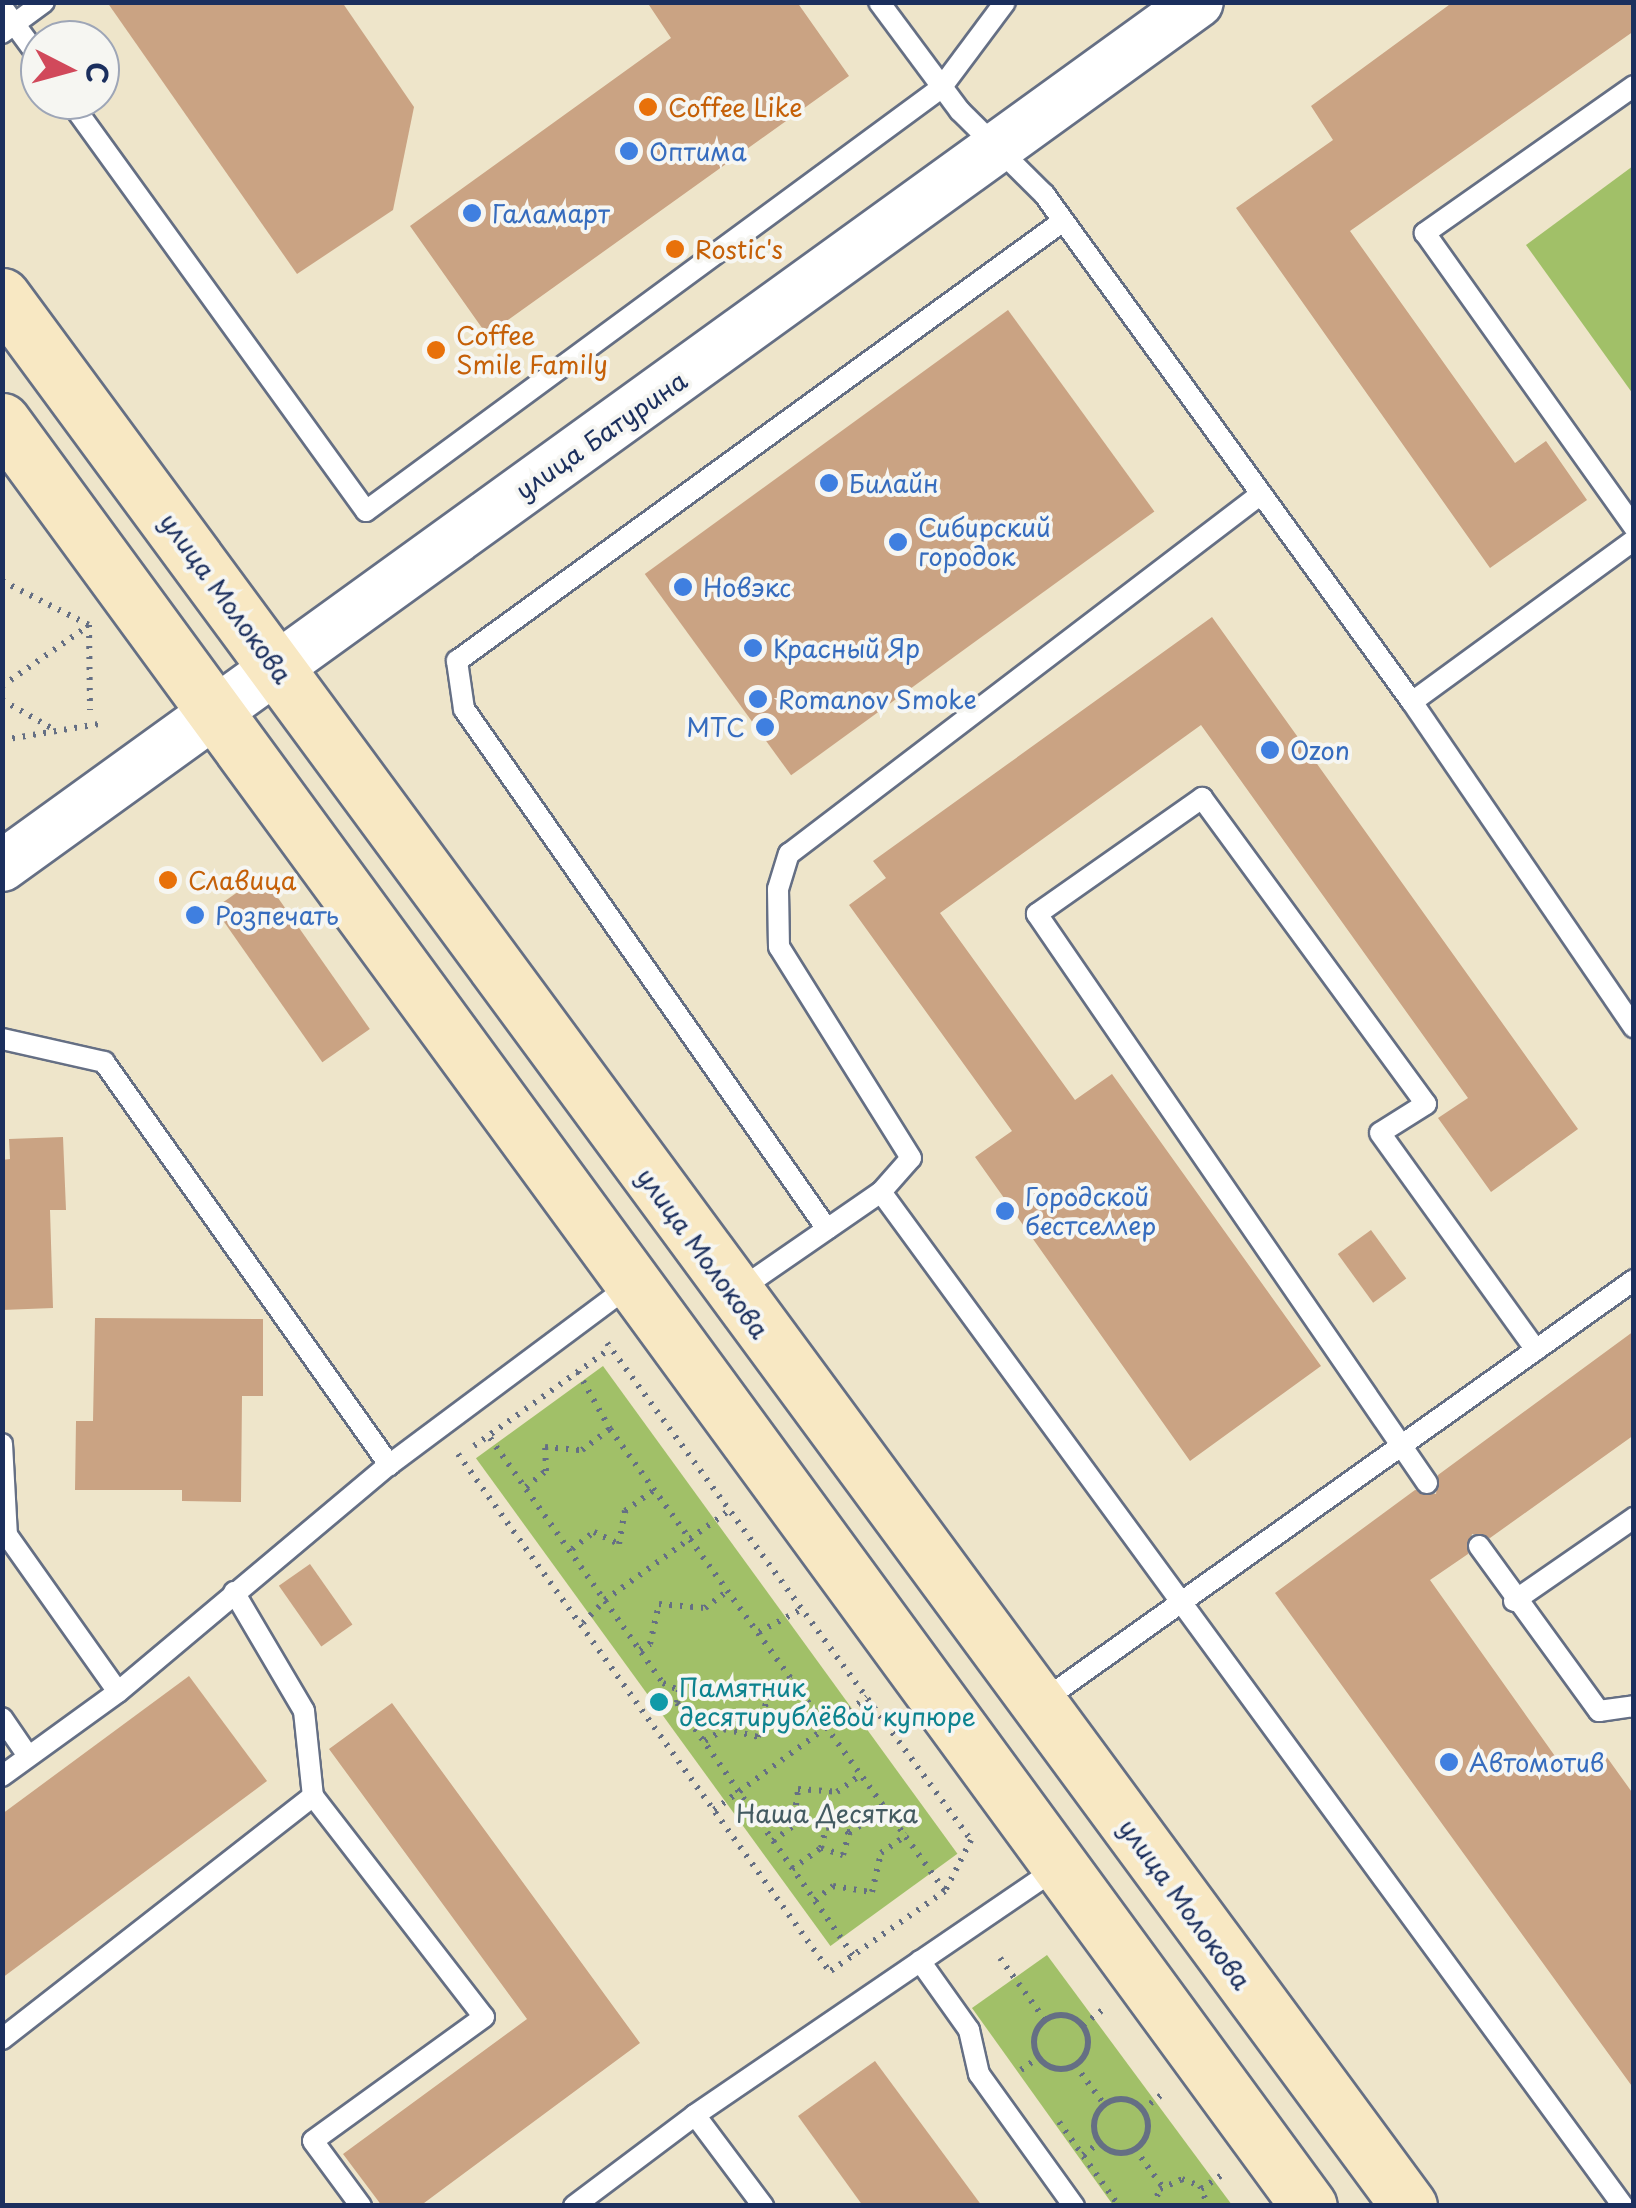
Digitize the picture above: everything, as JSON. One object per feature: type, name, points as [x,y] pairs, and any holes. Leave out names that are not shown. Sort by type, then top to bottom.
[{"type":"main road","name":"улица Молокова","points":[[2,296],[733,1294],[1409,2206]]},
{"type":"main road","points":[[2,421],[1309,2206]]},
{"type":"street","name":"улица Батурина","points":[[2,866],[1198,2]]},
{"type":"lane","points":[[7,22],[44,2]]},
{"type":"lane","points":[[879,2],[941,88],[1063,221],[1412,702],[1634,1027]]},
{"type":"lane","points":[[83,120],[366,511],[941,88],[1005,2]]},
{"type":"lane","points":[[1634,86],[1425,233],[1634,527]]},
{"type":"lane","points":[[827,1229],[464,709],[457,661],[1063,221]]},
{"type":"lane","points":[[733,1294],[882,1192],[911,1158],[779,947],[778,889],[790,854],[1261,494]]},
{"type":"lane","points":[[1412,702],[1634,540]]},
{"type":"lane","points":[[1427,1483],[1037,914],[1202,798],[1426,1104],[1380,1133],[1536,1350]]},
{"type":"lane","points":[[2,1038],[104,1062],[389,1466]]},
{"type":"lane","points":[[882,1192],[1623,2206]]},
{"type":"lane","points":[[1037,1705],[1634,1280]]},
{"type":"lane","points":[[2,1776],[118,1692],[428,1435],[634,1283]]},
{"type":"lane","points":[[2,1444],[5,1537],[118,1692]]},
{"type":"lane","points":[[1514,1601],[1634,1518]]},
{"type":"lane","points":[[1479,1546],[1514,1601],[1599,1711],[1634,1706]]},
{"type":"lane","points":[[234,1592],[304,1711],[314,1796],[484,2017],[313,2141],[362,2206]]},
{"type":"lane","points":[[2,1718],[28,1756]]},
{"type":"lane","points":[[2,2039],[314,1796]]},
{"type":"lane","points":[[574,2206],[695,2115],[1058,1867]]},
{"type":"lane","points":[[920,1960],[969,2030],[979,2074],[1074,2206]]},
{"type":"lane","points":[[695,2115],[763,2206]]},
{"type":"path","points":[[2,581],[89,626]]},
{"type":"path","points":[[2,686],[98,619]]},
{"type":"path","points":[[89,626],[90,710]]},
{"type":"path","points":[[2,700],[56,731]]},
{"type":"path","points":[[2,740],[100,724]]},
{"type":"path","points":[[588,1318],[971,1840],[945,1891],[830,1972]]},
{"type":"path","points":[[458,1453],[490,1438],[611,1348]]},
{"type":"path","points":[[578,1372],[610,1429],[945,1891]]},
{"type":"path","points":[[526,1486],[546,1472],[545,1447],[582,1450],[610,1429]]},
{"type":"path","points":[[428,1435],[458,1453],[830,1972],[838,2017]]},
{"type":"path","points":[[490,1438],[572,1549],[662,1683],[679,1690],[677,1702],[854,1957]]},
{"type":"path","points":[[572,1549],[594,1532],[619,1544],[625,1511],[654,1490]]},
{"type":"path","points":[[584,1624],[606,1600],[690,1535],[731,1509]]},
{"type":"path","points":[[640,1650],[650,1644],[659,1604],[705,1608],[728,1590]]},
{"type":"path","points":[[759,1632],[804,1608]]},
{"type":"path","points":[[705,1741],[724,1729],[758,1738],[767,1698],[793,1678]]},
{"type":"path","points":[[714,1810],[866,1697]]},
{"type":"path","points":[[772,1841],[793,1826],[798,1789],[837,1792],[862,1774]]},
{"type":"path","points":[[821,1848],[843,1855],[849,1834],[886,1808]]},
{"type":"path","points":[[792,1868],[821,1848],[826,1828],[837,1826],[849,1834]]},
{"type":"path","points":[[814,1900],[833,1886],[872,1892],[881,1853],[907,1835]]},
{"type":"path","points":[[1000,1958],[1044,2020]]},
{"type":"path","points":[[1082,2025],[1106,2008]]},
{"type":"path","points":[[1062,2014],[1082,2025],[1088,2048],[1075,2065],[1052,2068],[1038,2057],[1034,2040],[1044,2020],[1062,2014]]},
{"type":"path","points":[[1021,2070],[1038,2057]]},
{"type":"path","points":[[1075,2065],[1104,2105]]},
{"type":"path","points":[[1142,2110],[1166,2091]]},
{"type":"path","points":[[1122,2098],[1142,2110],[1148,2132],[1135,2149],[1119,2154],[1099,2142],[1094,2124],[1104,2105],[1122,2098]]},
{"type":"path","points":[[1083,2155],[1099,2142]]},
{"type":"path","points":[[1135,2149],[1162,2186]]},
{"type":"path","points":[[1202,2189],[1226,2172]]},
{"type":"path","points":[[1154,2206],[1162,2186],[1182,2178],[1202,2189],[1208,2206]]},
{"type":"green space","points":[[1633,166],[1633,394],[1526,245]]},
{"type":"green space","name":"Наша Десятка","points":[[603,1366],[957,1854],[830,1946],[476,1458]]},
{"type":"green space","points":[[1047,1955],[1232,2205],[1113,2205],[972,2008]]},
{"type":"building","points":[[107,2],[342,2],[414,107],[393,210],[297,274]]},
{"type":"building","name":"Оптима","points":[[647,2],[797,2],[849,76],[487,335],[410,226],[671,38]]},
{"type":"building","points":[[1453,2],[1634,2],[1634,31],[1350,231],[1515,463],[1546,441],[1587,500],[1490,568],[1236,208],[1333,140],[1311,106]]},
{"type":"building","name":"Сибирский городок","points":[[1008,310],[1154,511],[791,775],[645,574]]},
{"type":"building","points":[[1212,617],[1578,1129],[1491,1192],[1438,1118],[1468,1098],[1201,725],[940,913],[1075,1100],[1112,1074],[1321,1366],[1190,1461],[975,1157],[1012,1131],[849,905],[886,878],[873,861]]},
{"type":"building","points":[[262,875],[370,1029],[322,1062],[214,908]]},
{"type":"building","points":[[63,1137],[66,1210],[50,1210],[53,1308],[2,1310],[2,1160],[10,1159],[9,1139]]},
{"type":"building","points":[[1371,1230],[1406,1279],[1373,1303],[1338,1254]]},
{"type":"building","points":[[95,1318],[263,1319],[263,1396],[242,1396],[241,1502],[182,1501],[182,1490],[75,1490],[76,1421],[93,1421]]},
{"type":"building","points":[[1634,1331],[1634,1435],[1490,1538],[1472,1534],[1468,1554],[1430,1580],[1567,1773],[1601,1749],[1634,1795],[1634,2089],[1275,1593],[1415,1490],[1436,1494],[1438,1475]]},
{"type":"building","points":[[310,1564],[352,1625],[321,1646],[279,1586]]},
{"type":"building","points":[[189,1676],[267,1781],[2,1978],[2,1814]]},
{"type":"building","points":[[392,1703],[640,2043],[420,2206],[382,2206],[343,2154],[527,2019],[329,1749]]},
{"type":"building","points":[[875,2061],[982,2206],[863,2206],[798,2116]]},
{"type":"place","name":"Coffee Like","points":[[648,107]]},
{"type":"place","name":"Оптима","points":[[629,151]]},
{"type":"place","name":"Галамарт","points":[[472,213]]},
{"type":"place","name":"Rostic's","points":[[675,249]]},
{"type":"place","name":"Coffee Smile Family","points":[[436,350]]},
{"type":"place","name":"Билайн","points":[[829,483]]},
{"type":"place","name":"Сибирский городок","points":[[898,542]]},
{"type":"place","name":"Новэкс","points":[[683,587]]},
{"type":"place","name":"Красный Яр","points":[[753,648]]},
{"type":"place","name":"Romanov Smoke","points":[[758,699]]},
{"type":"place","name":"МТС","points":[[765,727]]},
{"type":"place","name":"Ozon","points":[[1270,750]]},
{"type":"place","name":"Славица","points":[[168,880]]},
{"type":"place","name":"Розпечать","points":[[195,915]]},
{"type":"place","name":"Городской бестселлер","points":[[1005,1211]]},
{"type":"place","name":"Памятник десятирублёвой купюре","points":[[659,1702]]},
{"type":"place","name":"Автомотив","points":[[1449,1762]]}]
